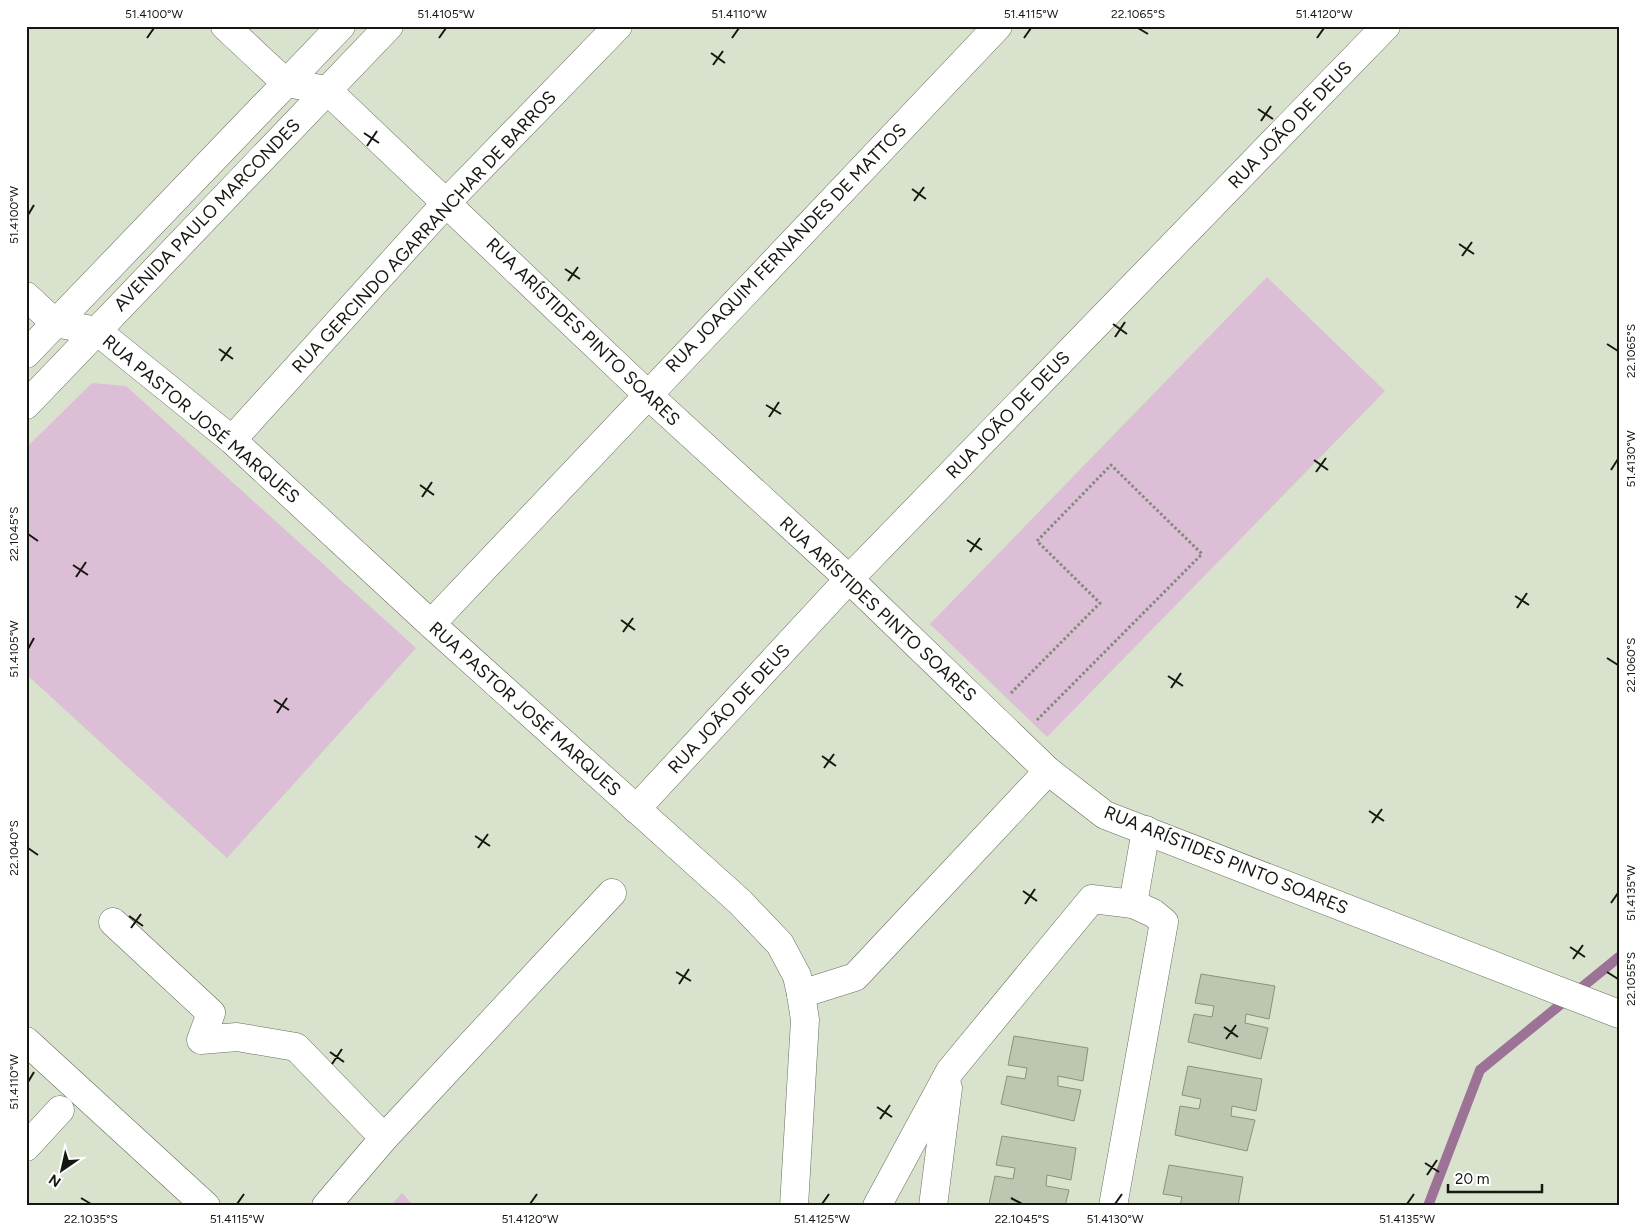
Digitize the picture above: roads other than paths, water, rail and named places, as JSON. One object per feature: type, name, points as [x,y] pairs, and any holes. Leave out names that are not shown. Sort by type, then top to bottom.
[{"type":"street","points":[[224,26],[286,83],[327,90]]},
{"type":"street","name":"AVENIDA PAULO MARCONDES","points":[[26,354],[341,26]]},
{"type":"street","name":"AVENIDA PAULO MARCONDES","points":[[26,405],[389,26]]},
{"type":"street","name":"RUA GERCINDO AGARRANCHAR DE BARROS","points":[[232,440],[447,202],[618,26]]},
{"type":"street","name":"RUA JOAQUIM FERNANDES DE MATTOS","points":[[431,624],[647,394],[998,26]]},
{"type":"street","name":"RUA JOÃO DE DEUS","points":[[636,809],[849,579],[1386,26]]},
{"type":"street","name":"RUA ARÍSTIDES PINTO SOARES","points":[[327,90],[647,394],[849,579],[1048,771],[1105,814],[1611,1011]]},
{"type":"street","points":[[26,296],[55,323]]},
{"type":"street","name":"RUA PASTOR JOSÉ MARQUES","points":[[55,323],[98,331],[232,440],[431,624],[740,902],[780,944],[798,976],[805,1020],[794,1206]]},
{"type":"street","points":[[801,994],[855,976],[1048,771]]},
{"type":"street","points":[[1133,904],[1146,830]]},
{"type":"street","points":[[326,1206],[384,1138],[612,893]]},
{"type":"street","points":[[877,1206],[950,1072],[1092,900],[1133,904],[1154,913],[1164,922],[1113,1206]]},
{"type":"street","points":[[113,922],[211,1013],[201,1040],[237,1037],[296,1047],[384,1138]]},
{"type":"street","points":[[26,1041],[206,1206]]},
{"type":"street","points":[[933,1206],[950,1072]]},
{"type":"street","points":[[26,1147],[60,1110]]},
{"type":"waterway","points":[[1428,1206],[1480,1070],[1619,957]]}]
